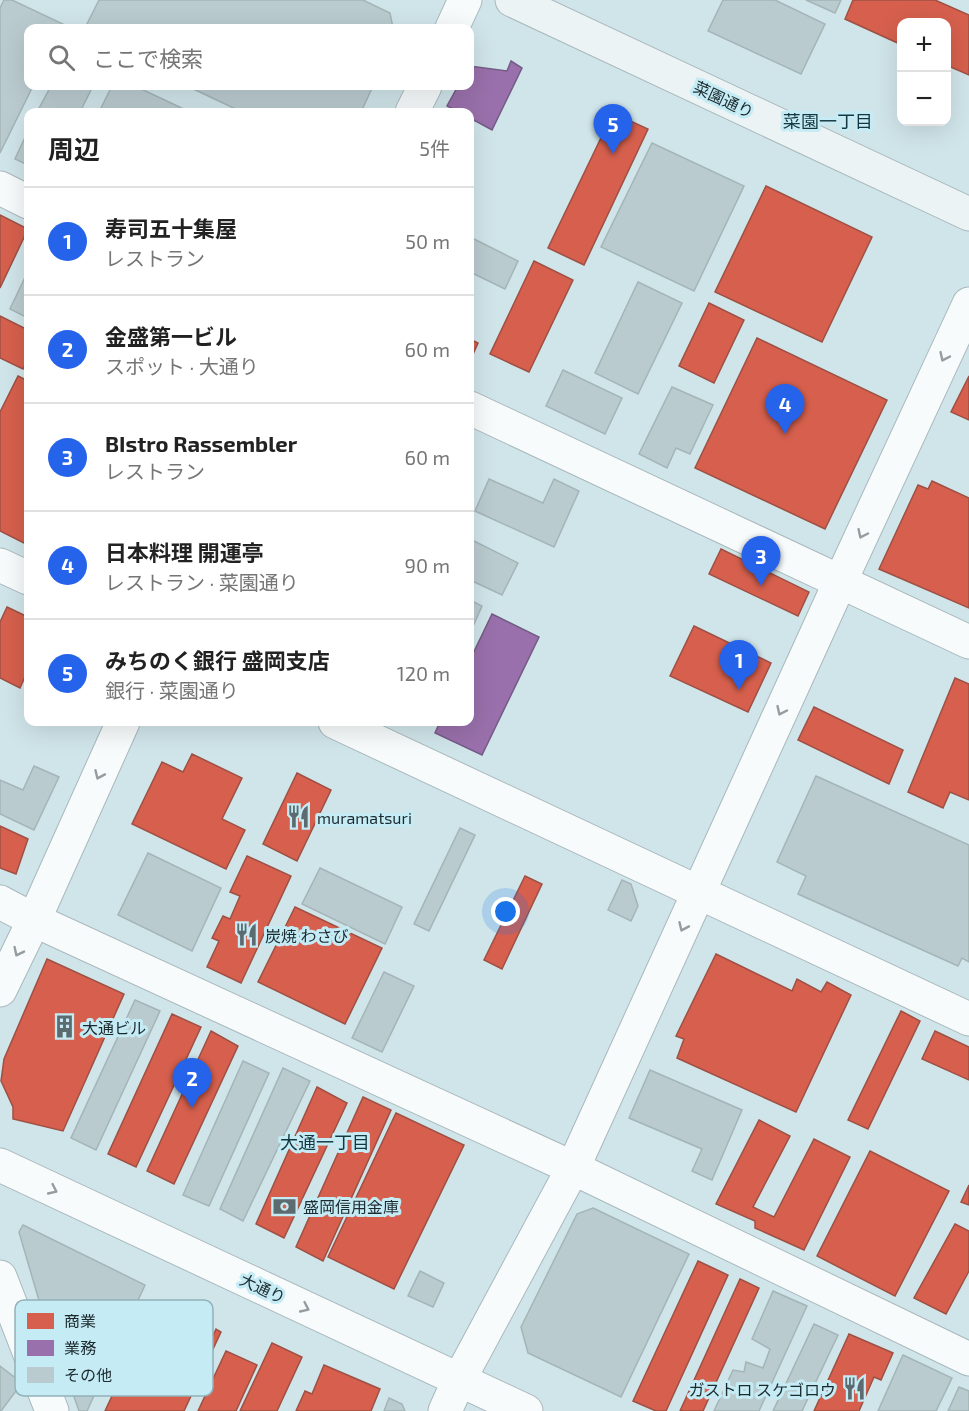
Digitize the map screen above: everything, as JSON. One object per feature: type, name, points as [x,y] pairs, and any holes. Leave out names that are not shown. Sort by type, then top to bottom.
[{"type":"street","points":[[454,24],[465,0]]},
{"type":"street","name":"菜園通り","points":[[512,0],[969,214]]},
{"type":"street","points":[[414,108],[423,90]]},
{"type":"street","points":[[0,188],[24,200]]},
{"type":"street","points":[[445,1411],[459,1380],[573,1168],[969,304]]},
{"type":"street","points":[[474,410],[969,642]]},
{"type":"street","points":[[0,565],[24,576]]},
{"type":"street","points":[[0,990],[121,726]]},
{"type":"street","points":[[343,726],[969,1019]]},
{"type":"street","points":[[0,902],[34,920],[573,1168],[969,1359]]},
{"type":"street","name":"大通り","points":[[0,1165],[526,1411]]},
{"type":"street","points":[[0,1277],[15,1316]]},
{"type":"street","points":[[46,1396],[52,1411]]},
{"type":"building: 商業","points":[[853,0],[935,0],[969,15],[969,75],[951,67],[951,18],[897,18],[897,43],[845,19]]},
{"type":"building: 商業","points":[[613,113],[648,129],[584,265],[548,248]]},
{"type":"building: 商業","points":[[766,186],[872,237],[822,342],[715,292]]},
{"type":"building: 商業","points":[[0,215],[24,227],[24,237],[0,288]]},
{"type":"building: 商業","points":[[534,261],[573,280],[529,372],[490,354]]},
{"type":"building: 商業","points":[[709,303],[744,320],[714,383],[679,366]]},
{"type":"building: 商業","points":[[0,316],[24,328],[24,367],[23,369],[0,358]]},
{"type":"building: 商業","points":[[757,338],[887,400],[825,529],[695,468]]},
{"type":"building: 商業","points":[[18,376],[24,379],[24,543],[0,531],[0,412]]},
{"type":"building: 商業","points":[[969,376],[969,420],[951,412]]},
{"type":"building: 商業","points":[[932,481],[969,498],[969,608],[879,569],[918,485],[928,489]]},
{"type":"building: 商業","points":[[721,549],[809,592],[798,616],[709,574]]},
{"type":"building: 商業","points":[[7,607],[24,615],[24,679],[20,688],[0,678],[0,622]]},
{"type":"building: 商業","points":[[694,626],[771,663],[748,712],[670,676]]},
{"type":"building: 商業","points":[[955,678],[969,684],[969,800],[950,792],[943,808],[908,792]]},
{"type":"building: 商業","points":[[814,707],[903,750],[889,784],[798,740]]},
{"type":"building: 商業","points":[[192,754],[242,778],[222,819],[245,830],[226,869],[132,824],[162,762],[183,772]]},
{"type":"building: 商業","points":[[297,773],[331,790],[297,861],[263,844]]},
{"type":"building: 商業","points":[[0,826],[28,839],[16,874],[0,868]]},
{"type":"building: 商業","points":[[247,856],[291,876],[241,983],[207,967],[219,941],[212,938],[223,916],[230,919],[240,896],[230,892]]},
{"type":"building: 商業","points":[[525,876],[542,884],[502,969],[484,960]]},
{"type":"building: 商業","points":[[295,907],[382,948],[345,1024],[258,982]]},
{"type":"building: 商業","points":[[716,954],[792,991],[797,979],[821,992],[827,982],[851,995],[796,1112],[677,1058],[684,1039],[676,1036]]},
{"type":"building: 商業","name":"大通ビル","points":[[47,959],[124,994],[63,1131],[13,1119],[13,1107],[1,1081],[4,1059]]},
{"type":"building: 商業","points":[[901,1011],[920,1021],[868,1129],[848,1120]]},
{"type":"building: 商業","points":[[172,1014],[201,1027],[136,1167],[108,1154]]},
{"type":"building: 商業","points":[[211,1031],[238,1046],[174,1184],[147,1171]]},
{"type":"building: 商業","points":[[935,1031],[969,1047],[969,1080],[922,1059]]},
{"type":"building: 商業","points":[[317,1087],[347,1103],[284,1238],[256,1224]]},
{"type":"building: 商業","points":[[363,1097],[391,1110],[323,1261],[296,1247]]},
{"type":"building: 商業","points":[[396,1113],[464,1145],[394,1289],[328,1257]]},
{"type":"building: 商業","points":[[759,1120],[790,1136],[753,1207],[774,1217],[814,1139],[850,1157],[804,1250],[755,1228],[755,1221],[716,1204]]},
{"type":"building: 商業","points":[[870,1151],[949,1191],[895,1296],[817,1256]]},
{"type":"building: 商業","points":[[969,1185],[969,1205],[961,1202]]},
{"type":"building: 商業","points":[[955,1224],[969,1231],[969,1271],[946,1314],[914,1298]]},
{"type":"building: 商業","points":[[698,1261],[728,1275],[666,1411],[656,1411],[633,1401]]},
{"type":"building: 商業","points":[[740,1279],[759,1288],[703,1411],[680,1411]]},
{"type":"building: 商業","points":[[216,1329],[221,1332],[213,1349],[213,1336]]},
{"type":"building: 商業","points":[[849,1334],[893,1353],[881,1380],[874,1377],[859,1411],[814,1411]]},
{"type":"building: 商業","points":[[272,1343],[302,1357],[277,1411],[240,1411]]},
{"type":"building: 商業","points":[[226,1351],[257,1365],[236,1411],[198,1411],[205,1396],[213,1396],[213,1379]]},
{"type":"building: 商業","points":[[324,1365],[380,1389],[371,1411],[296,1411],[305,1391],[312,1394]]},
{"type":"building: 商業","points":[[112,1396],[191,1396],[184,1411],[105,1411]]},
{"type":"building: 業務","points":[[511,61],[522,68],[492,130],[474,120],[474,108],[447,106],[456,90],[474,90],[474,67],[507,71]]},
{"type":"building: 業務","points":[[492,614],[539,637],[482,755],[435,733],[438,726],[474,726],[474,652]]},
{"type":"building: その他","points":[[4,0],[12,0],[63,24],[24,24],[24,90],[31,90],[0,153],[0,8]]},
{"type":"building: その他","points":[[99,0],[363,0],[390,13],[392,24],[87,24]]},
{"type":"building: その他","points":[[723,0],[775,0],[825,24],[801,74],[708,31]]},
{"type":"building: その他","points":[[806,0],[841,0],[835,13]]},
{"type":"building: その他","points":[[49,90],[91,90],[82,108],[39,108]]},
{"type":"building: その他","points":[[110,90],[143,90],[182,108],[101,108]]},
{"type":"building: その他","points":[[195,90],[371,90],[363,108],[234,108]]},
{"type":"building: その他","points":[[24,140],[24,163],[15,159]]},
{"type":"building: その他","points":[[652,143],[744,186],[694,291],[601,247]]},
{"type":"building: その他","points":[[474,239],[518,261],[505,289],[474,274]]},
{"type":"building: その他","points":[[24,279],[24,316],[10,309]]},
{"type":"building: その他","points":[[638,282],[682,303],[638,394],[595,373]]},
{"type":"building: その他","points":[[563,370],[622,398],[605,434],[546,406]]},
{"type":"building: その他","points":[[672,387],[713,405],[690,454],[676,448],[667,468],[639,454]]},
{"type":"building: その他","points":[[489,479],[543,503],[554,479],[579,491],[554,547],[475,511]]},
{"type":"building: その他","points":[[474,541],[518,563],[502,595],[474,582]]},
{"type":"building: その他","points":[[474,602],[482,606],[474,624]]},
{"type":"building: その他","points":[[34,766],[59,777],[34,830],[0,814],[0,780],[23,790]]},
{"type":"building: その他","points":[[816,776],[969,845],[969,962],[962,958],[958,966],[798,894],[806,876],[777,862]]},
{"type":"building: その他","points":[[460,828],[475,835],[429,931],[414,924]]},
{"type":"building: その他","points":[[148,853],[221,888],[192,951],[118,915]]},
{"type":"building: その他","points":[[320,868],[402,907],[385,944],[302,904]]},
{"type":"building: その他","points":[[622,880],[631,884],[638,906],[631,921],[608,910]]},
{"type":"building: その他","points":[[384,972],[414,986],[382,1052],[352,1038]]},
{"type":"building: その他","points":[[135,1000],[160,1011],[96,1150],[71,1138]]},
{"type":"building: その他","points":[[243,1061],[269,1073],[209,1206],[183,1195]]},
{"type":"building: その他","points":[[283,1068],[310,1081],[243,1221],[220,1209]]},
{"type":"building: その他","points":[[650,1070],[742,1110],[712,1180],[692,1171],[702,1149],[629,1118]]},
{"type":"building: その他","points":[[593,1208],[689,1254],[621,1397],[528,1353],[521,1327],[577,1214]]},
{"type":"building: その他","points":[[23,1225],[145,1285],[138,1300],[39,1300],[19,1232]]},
{"type":"building: その他","points":[[420,1271],[444,1283],[433,1307],[408,1296]]},
{"type":"building: その他","points":[[773,1291],[807,1306],[759,1411],[714,1411],[733,1370],[744,1372],[746,1362],[763,1368],[770,1349],[752,1339]]},
{"type":"building: その他","points":[[814,1324],[838,1335],[802,1411],[773,1411]]},
{"type":"building: その他","points":[[903,1355],[952,1378],[936,1411],[878,1411]]},
{"type":"building: その他","points":[[0,1366],[15,1378],[15,1392],[0,1411]]},
{"type":"building: その他","points":[[959,1387],[969,1391],[969,1411],[948,1411]]},
{"type":"building: その他","points":[[74,1396],[94,1396],[87,1411],[79,1411]]},
{"type":"building: その他","points":[[389,1398],[402,1404],[405,1411],[384,1411]]},
{"type":"place","name":"みちのく銀行 盛岡支店","points":[[613,154]]},
{"type":"place","name":"日本料理 開運亭","points":[[785,434]]},
{"type":"place","name":"BIstro Rassembler","points":[[761,586]]},
{"type":"place","name":"寿司五十集屋","points":[[739,690]]},
{"type":"place","name":"muramatsuri","points":[[299,817]]},
{"type":"place","name":"炭焼 わさび","points":[[247,935]]},
{"type":"place","name":"大通ビル","points":[[64,1027]]},
{"type":"place","name":"金盛第一ビル","points":[[192,1108]]},
{"type":"place","name":"盛岡信用金庫","points":[[285,1206]]},
{"type":"place","name":"ガストロ スケゴロウ","points":[[854,1389]]},
{"type":"district","name":"菜園一丁目","points":[[828,121]]},
{"type":"district","name":"大通一丁目","points":[[325,1142]]}]
